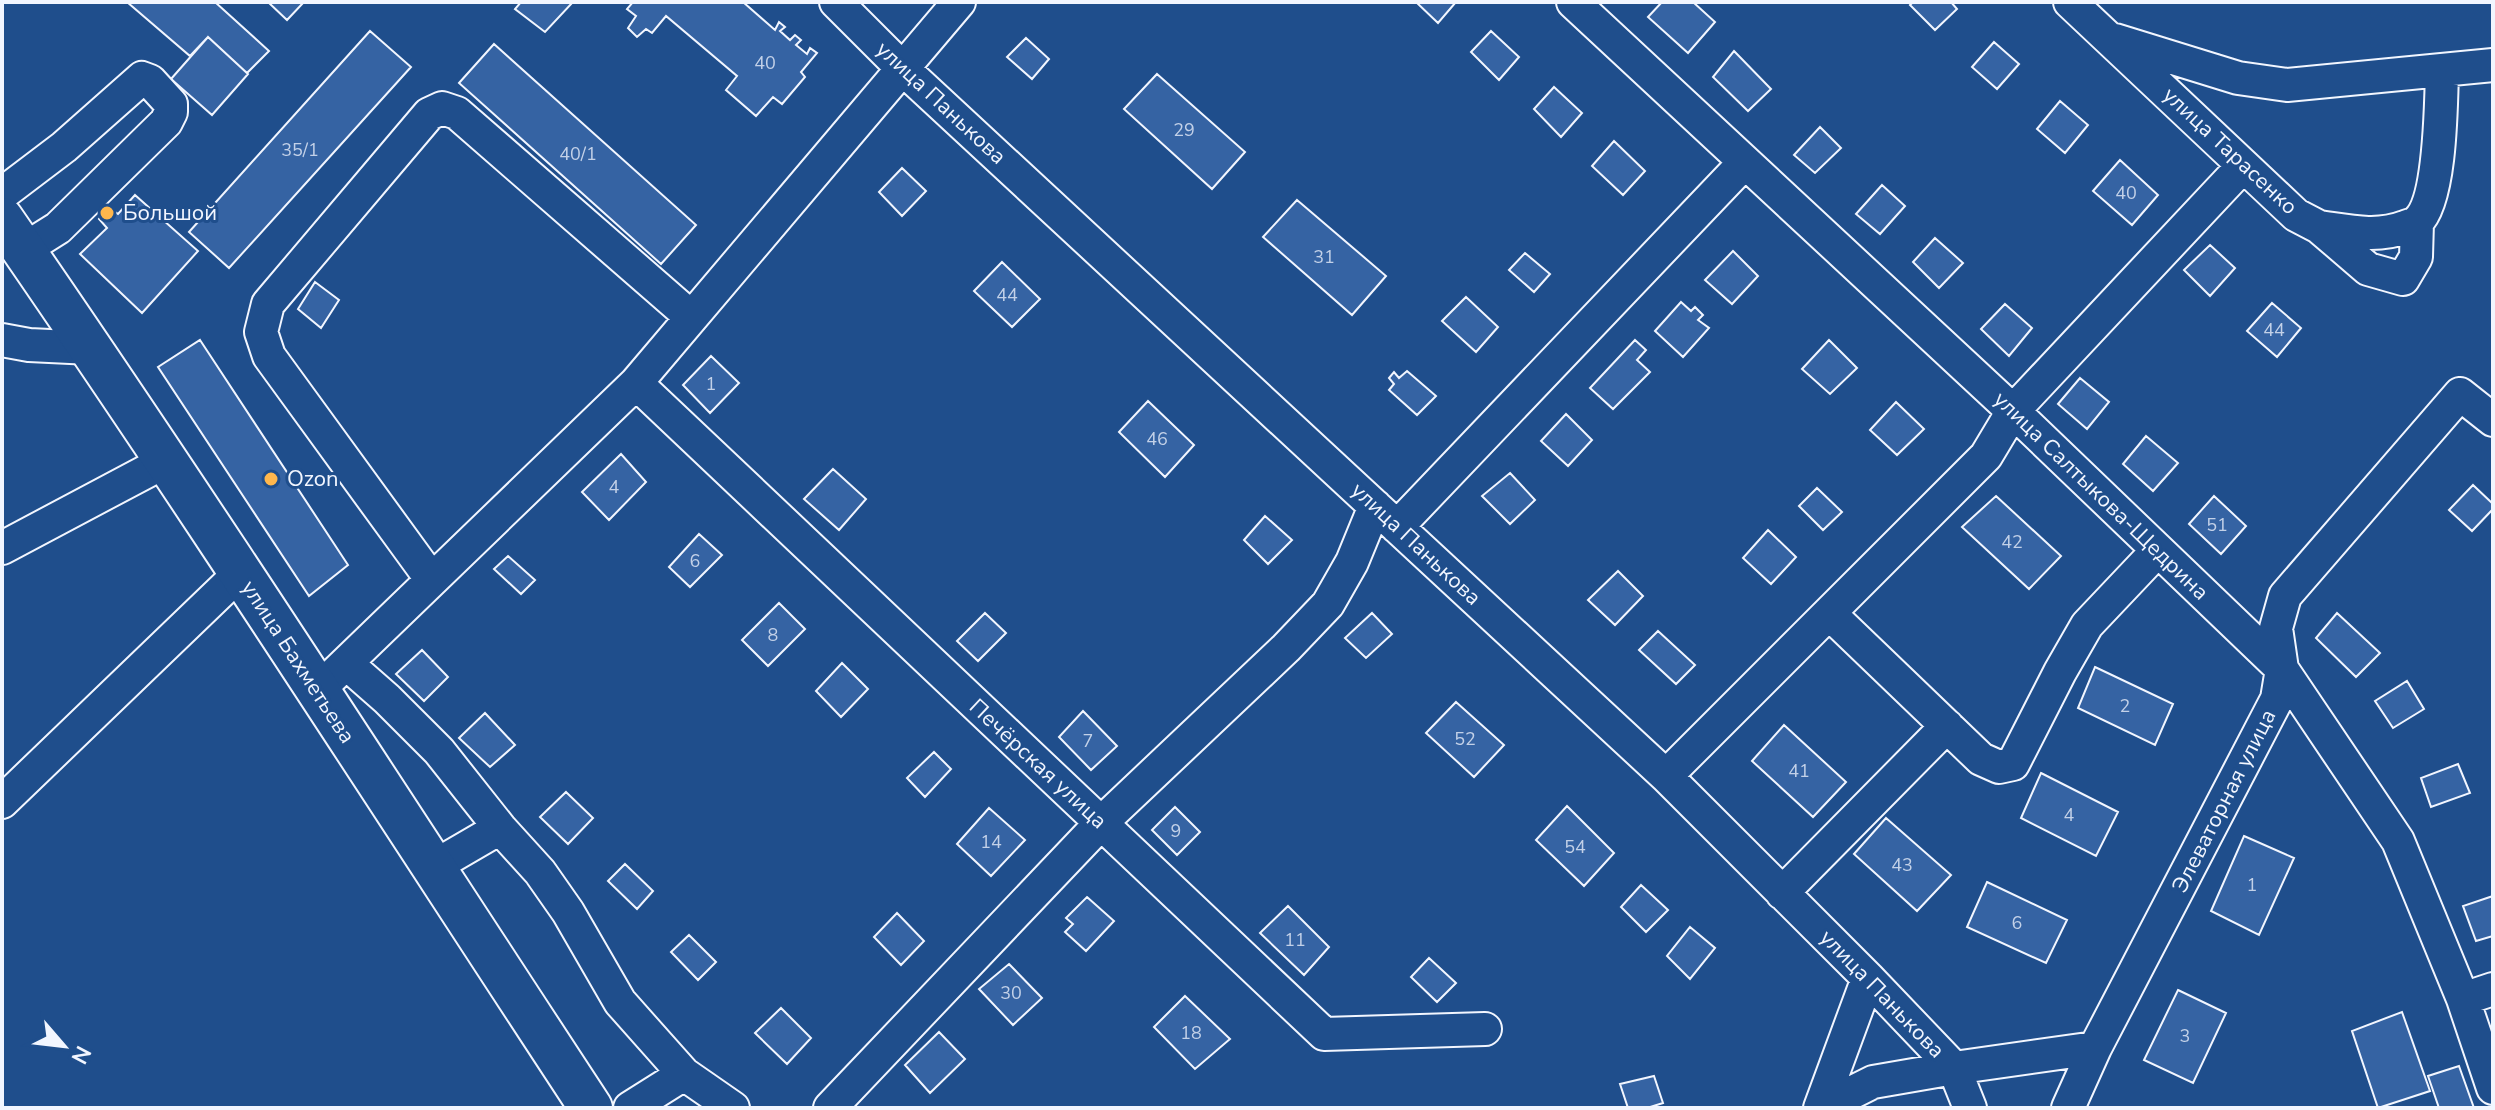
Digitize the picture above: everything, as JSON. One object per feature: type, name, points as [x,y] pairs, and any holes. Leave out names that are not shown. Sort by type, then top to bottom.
[{"type":"main road","name":"улица Бахметьева","points":[[13,234],[168,460],[240,573],[332,677],[433,867],[591,1108]]},
{"type":"street","name":"улица Панькова","points":[[836,2],[902,68],[1666,776],[1954,1068],[1970,1108]]},
{"type":"street","points":[[733,1108],[684,1074],[620,1002],[568,912],[540,872],[500,828],[439,751],[387,699],[332,677],[636,383],[959,2]]},
{"type":"street","name":"улица Салтыкова-Щедрина","points":[[1573,2],[2013,411],[2282,669],[2398,841],[2463,999],[2493,1088]]},
{"type":"street","name":"улица Тарасенко","points":[[2070,2],[2296,215],[2319,227],[2368,269],[2403,279],[2416,257],[2417,222]]},
{"type":"street","points":[[2109,38],[2238,78],[2287,85],[2493,65]]},
{"type":"street","points":[[2319,227],[2358,233],[2389,233],[2417,222],[2429,200],[2438,155],[2442,70]]},
{"type":"street","points":[[2,194],[64,147],[142,78],[150,81],[171,104],[166,122],[58,228],[13,234]]},
{"type":"street","points":[[432,580],[269,356],[261,332],[268,304],[429,114],[442,108],[457,113],[691,317]]},
{"type":"street","points":[[830,1108],[1101,823],[1286,648],[1328,604],[1352,562],[1386,516],[1745,162]]},
{"type":"street","points":[[1666,776],[1986,456],[2013,411],[2243,166]]},
{"type":"street","points":[[2,340],[29,345],[91,348]]},
{"type":"street","name":"Печёрская улица","points":[[636,383],[1324,1034],[1485,1029]]},
{"type":"street","name":"Элеваторная улица","points":[[2068,1108],[2095,1048],[2277,699],[2282,669],[2276,628],[2285,596],[2460,394],[2493,420]]},
{"type":"street","points":[[2,548],[168,460]]},
{"type":"street","points":[[1829,613],[1981,759],[1999,767],[2013,764],[2087,625],[2158,550]]},
{"type":"street","points":[[2,802],[240,573]]},
{"type":"street","points":[[1782,893],[1947,726]]},
{"type":"street","points":[[433,867],[500,828]]},
{"type":"street","points":[[1821,1108],[1868,978]]},
{"type":"street","points":[[2463,999],[2493,989]]},
{"type":"street","points":[[1821,1108],[1873,1082],[2095,1048]]},
{"type":"street","points":[[630,1108],[684,1074]]},
{"type":"building","points":[[127,2],[215,2],[269,51],[247,73],[208,37],[190,56]]},
{"type":"building","points":[[268,2],[304,2],[287,20]]},
{"type":"building","points":[[521,2],[573,2],[545,32],[515,9]]},
{"type":"building","points":[[633,2],[743,2],[775,30],[779,22],[785,27],[780,31],[790,40],[795,35],[801,40],[796,45],[807,54],[810,48],[817,53],[801,72],[805,77],[782,104],[773,97],[756,116],[726,90],[737,76],[666,16],[652,33],[646,29],[637,37],[628,28],[636,16],[627,9]]},
{"type":"building","points":[[1416,2],[1456,2],[1438,23]]},
{"type":"building","points":[[1662,2],[1693,2],[1715,22],[1688,53],[1648,17]]},
{"type":"building","points":[[1913,2],[1951,2],[1957,9],[1935,30],[1910,5]]},
{"type":"building","points":[[370,31],[411,67],[229,268],[189,232]]},
{"type":"building","points":[[1491,31],[1519,57],[1499,80],[1471,52]]},
{"type":"building","points":[[208,37],[248,74],[212,115],[171,79]]},
{"type":"building","points":[[1026,38],[1049,59],[1032,79],[1007,57]]},
{"type":"building","points":[[1994,42],[2019,64],[1997,89],[1972,67]]},
{"type":"building","points":[[494,44],[696,225],[661,264],[459,83]]},
{"type":"building","points":[[1734,51],[1771,89],[1748,111],[1713,77]]},
{"type":"building","points":[[1157,74],[1245,152],[1212,189],[1124,109]]},
{"type":"building","points":[[1554,87],[1582,113],[1561,137],[1534,109]]},
{"type":"building","points":[[2060,101],[2088,125],[2065,153],[2037,129]]},
{"type":"building","points":[[1820,127],[1841,148],[1815,173],[1794,155]]},
{"type":"building","points":[[1614,141],[1645,171],[1623,195],[1592,166]]},
{"type":"building","points":[[2120,160],[2158,195],[2132,225],[2093,191]]},
{"type":"building","points":[[902,168],[926,191],[902,216],[879,192]]},
{"type":"building","points":[[1882,185],[1905,206],[1880,234],[1856,214]]},
{"type":"building","points":[[135,195],[198,251],[142,313],[80,254],[107,228],[99,219],[108,207],[118,214]]},
{"type":"building","points":[[1297,200],[1386,276],[1352,315],[1263,237]]},
{"type":"building","points":[[1935,238],[1963,263],[1939,288],[1913,262]]},
{"type":"building","points":[[2210,245],[2235,268],[2210,296],[2184,270]]},
{"type":"building","points":[[1733,251],[1758,276],[1732,304],[1705,280]]},
{"type":"building","points":[[1525,253],[1550,274],[1534,292],[1509,270]]},
{"type":"building","points":[[1002,262],[1040,299],[1012,327],[974,291]]},
{"type":"building","points":[[315,282],[339,300],[321,328],[298,309]]},
{"type":"building","points":[[1466,297],[1498,327],[1476,352],[1442,321]]},
{"type":"building","points":[[1681,302],[1691,311],[1695,307],[1703,315],[1698,320],[1709,328],[1683,357],[1655,331]]},
{"type":"building","points":[[2272,303],[2301,328],[2277,357],[2247,331]]},
{"type":"building","points":[[2005,304],[2032,328],[2009,356],[1981,329]]},
{"type":"building","points":[[200,340],[348,565],[309,596],[158,367]]},
{"type":"building","points":[[1635,340],[1646,350],[1637,360],[1650,372],[1613,409],[1590,388]]},
{"type":"building","points":[[1829,340],[1857,368],[1830,394],[1802,369]]},
{"type":"building","points":[[711,356],[739,383],[710,413],[683,385]]},
{"type":"building","points":[[1407,371],[1436,396],[1417,415],[1389,390],[1394,384],[1389,378],[1394,372],[1399,378]]},
{"type":"building","points":[[2080,378],[2109,402],[2087,429],[2058,404]]},
{"type":"building","points":[[1148,401],[1194,445],[1165,477],[1119,432]]},
{"type":"building","points":[[1896,402],[1924,429],[1897,455],[1870,430]]},
{"type":"building","points":[[1566,414],[1592,440],[1568,466],[1541,441]]},
{"type":"building","points":[[2146,436],[2178,463],[2153,491],[2123,464]]},
{"type":"building","points":[[621,454],[646,482],[609,520],[582,492]]},
{"type":"building","points":[[833,469],[866,499],[839,530],[804,499]]},
{"type":"building","points":[[1510,473],[1535,500],[1510,524],[1482,496]]},
{"type":"building","points":[[2473,485],[2493,504],[2493,509],[2472,531],[2449,510]]},
{"type":"building","points":[[1817,488],[1842,512],[1823,530],[1799,506]]},
{"type":"building","points":[[1996,496],[2061,556],[2029,589],[1962,527]]},
{"type":"building","points":[[2214,496],[2246,526],[2221,554],[2189,524]]},
{"type":"building","points":[[1265,516],[1292,540],[1268,564],[1244,540]]},
{"type":"building","points":[[1768,530],[1796,557],[1771,584],[1743,558]]},
{"type":"building","points":[[699,534],[722,555],[690,587],[669,567]]},
{"type":"building","points":[[508,556],[535,580],[521,594],[494,569]]},
{"type":"building","points":[[1618,571],[1643,596],[1615,625],[1588,600]]},
{"type":"building","points":[[779,603],[805,629],[768,666],[742,640]]},
{"type":"building","points":[[985,613],[1006,633],[978,661],[957,641]]},
{"type":"building","points":[[1372,613],[1392,634],[1366,658],[1345,638]]},
{"type":"building","points":[[2337,613],[2380,653],[2356,677],[2316,638]]},
{"type":"building","points":[[1658,631],[1695,665],[1676,684],[1639,650]]},
{"type":"building","points":[[422,650],[448,677],[424,701],[396,674]]},
{"type":"building","points":[[842,663],[868,689],[841,717],[816,691]]},
{"type":"building","points":[[2095,667],[2173,704],[2155,745],[2078,708]]},
{"type":"building","points":[[2407,681],[2424,709],[2393,728],[2375,701]]},
{"type":"building","points":[[1456,702],[1504,745],[1474,777],[1426,733]]},
{"type":"building","points":[[1083,711],[1117,746],[1091,770],[1059,737]]},
{"type":"building","points":[[485,713],[515,745],[490,767],[459,738]]},
{"type":"building","points":[[1784,725],[1846,782],[1813,817],[1752,761]]},
{"type":"building","points":[[934,752],[951,769],[925,797],[907,778]]},
{"type":"building","points":[[2458,764],[2470,793],[2431,807],[2421,778]]},
{"type":"building","points":[[2041,773],[2118,812],[2096,856],[2021,818]]},
{"type":"building","points":[[566,792],[593,818],[568,844],[540,817]]},
{"type":"building","points":[[1567,806],[1614,853],[1584,886],[1536,840]]},
{"type":"building","points":[[1175,807],[1200,832],[1177,855],[1152,830]]},
{"type":"building","points":[[989,808],[1025,840],[991,876],[957,844]]},
{"type":"building","points":[[1886,818],[1951,875],[1917,911],[1854,854]]},
{"type":"building","points":[[2244,836],[2294,858],[2259,935],[2211,911]]},
{"type":"building","points":[[625,864],[653,891],[637,909],[608,881]]},
{"type":"building","points":[[1987,882],[2067,920],[2046,963],[1967,927]]},
{"type":"building","points":[[1641,885],[1668,910],[1646,932],[1621,907]]},
{"type":"building","points":[[2493,896],[2493,936],[2476,941],[2463,906]]},
{"type":"building","points":[[1087,897],[1114,921],[1086,951],[1065,932],[1073,924],[1066,918]]},
{"type":"building","points":[[1288,906],[1329,947],[1304,975],[1260,933]]},
{"type":"building","points":[[897,913],[924,941],[901,965],[874,937]]},
{"type":"building","points":[[1690,927],[1715,948],[1690,979],[1667,956]]},
{"type":"building","points":[[689,935],[716,962],[698,980],[671,952]]},
{"type":"building","points":[[1429,958],[1456,983],[1437,1002],[1411,977]]},
{"type":"building","points":[[1009,964],[1042,998],[1013,1025],[979,989]]},
{"type":"building","points":[[2178,990],[2226,1013],[2193,1083],[2144,1060]]},
{"type":"building","points":[[1185,996],[1230,1039],[1195,1069],[1154,1027]]},
{"type":"building","points":[[781,1008],[811,1038],[787,1064],[755,1033]]},
{"type":"building","points":[[2402,1012],[2430,1091],[2378,1108],[2352,1031]]},
{"type":"building","points":[[939,1032],[965,1059],[930,1093],[905,1065]]},
{"type":"building","points":[[2459,1066],[2474,1108],[2439,1108],[2428,1076]]},
{"type":"building","points":[[1654,1076],[1663,1103],[1647,1108],[1628,1108],[1620,1084]]},
{"type":"place","name":"Большой","points":[[107,213]]},
{"type":"place","name":"Ozon","points":[[271,479]]}]
